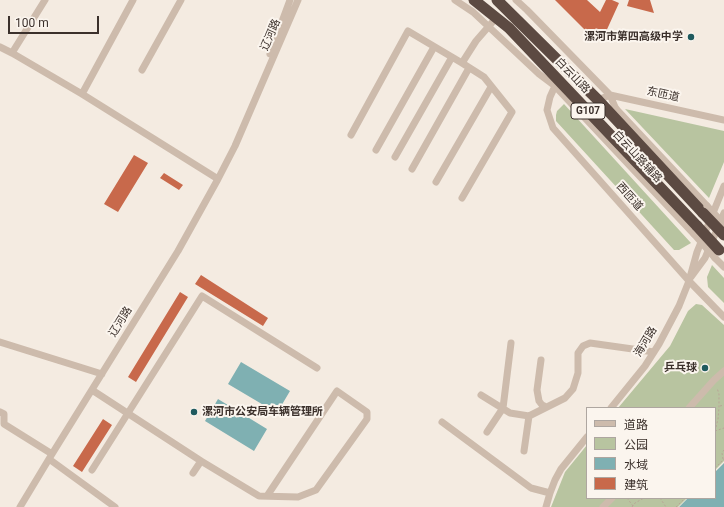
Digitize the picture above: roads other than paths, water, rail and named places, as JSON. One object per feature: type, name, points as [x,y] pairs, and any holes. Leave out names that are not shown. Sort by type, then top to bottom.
[{"type":"highway","name":"白云山路","points":[[474,0],[509,28],[558,84],[719,254]]},
{"type":"highway","name":"白云山路","points":[[499,0],[705,210]]},
{"type":"highway","name":"G107","points":[[705,210],[724,235]]},
{"type":"street","points":[[12,53],[45,0]]},
{"type":"street","points":[[82,94],[133,0]]},
{"type":"street","points":[[142,70],[181,0]]},
{"type":"street","name":"辽河路","points":[[236,146],[290,0]]},
{"type":"street","name":"辽河路","points":[[20,507],[178,251],[218,179],[236,146],[298,0]]},
{"type":"street","points":[[455,0],[473,12],[539,74],[558,84]]},
{"type":"street","name":"白云山路辅路","points":[[516,0],[610,95],[618,111],[705,210],[724,224]]},
{"type":"street","points":[[462,63],[476,41],[496,18]]},
{"type":"street","points":[[351,135],[408,31],[484,77],[512,112],[462,198]]},
{"type":"street","points":[[0,47],[82,94],[218,179]]},
{"type":"street","points":[[376,150],[434,47]]},
{"type":"street","points":[[395,157],[452,57]]},
{"type":"street","points":[[412,169],[469,68]]},
{"type":"street","name":"西匝道","points":[[558,84],[550,97],[548,110],[553,128],[689,281],[724,317]]},
{"type":"street","points":[[436,182],[491,87]]},
{"type":"street","points":[[598,100],[610,95]]},
{"type":"street","name":"东匝道","points":[[610,95],[724,120]]},
{"type":"street","name":"海河路","points":[[612,407],[645,366],[679,306],[689,281],[697,252],[724,186]]},
{"type":"street","name":"海河路","points":[[689,281],[706,258],[724,213]]},
{"type":"street","points":[[719,254],[724,267]]},
{"type":"street","points":[[92,470],[202,296],[317,368]]},
{"type":"street","points":[[0,342],[102,374]]},
{"type":"street","points":[[487,432],[503,408],[510,343]]},
{"type":"street","points":[[481,395],[510,413],[529,416],[565,398],[574,389],[578,373],[578,353],[583,346],[590,343],[654,352]]},
{"type":"street","points":[[541,360],[537,390],[539,401],[546,407]]},
{"type":"street","points":[[690,407],[724,371]]},
{"type":"street","points":[[92,390],[201,461],[259,496],[298,497],[316,490],[367,419],[367,412],[337,391],[267,496]]},
{"type":"street","points":[[0,412],[4,414],[4,424],[51,456],[115,507]]},
{"type":"street","points":[[524,451],[529,416]]},
{"type":"street","points":[[442,422],[531,488],[550,493]]},
{"type":"street","points":[[546,507],[555,480],[561,469],[586,438]]},
{"type":"street","points":[[193,473],[201,461]]},
{"type":"street","points":[[604,507],[611,499]]},
{"type":"water","points":[[241,362],[290,391],[277,413],[228,384]]},
{"type":"water","points":[[218,399],[267,429],[254,451],[205,421]]},
{"type":"water","points":[[724,463],[724,507],[679,507],[687,499],[716,499],[716,471]]},
{"type":"place","name":"漯河市第四高级中学","points":[[691,37]]},
{"type":"place","name":"乒乓球","points":[[705,368]]},
{"type":"place","name":"漯河市公安局车辆管理所","points":[[194,412]]}]
